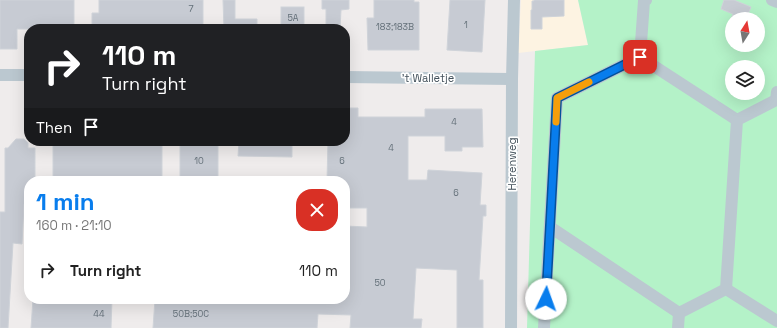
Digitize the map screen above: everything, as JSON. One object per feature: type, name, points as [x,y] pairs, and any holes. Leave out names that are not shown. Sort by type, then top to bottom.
[{"type":"street","name":"Herenweg","points":[[511,328],[512,78],[514,0]]},
{"type":"street","points":[[640,57],[644,1],[646,0]]},
{"type":"street","points":[[772,0],[777,2]]},
{"type":"street","points":[[640,57],[736,120]]},
{"type":"street","points":[[544,328],[557,98],[640,57]]},
{"type":"street","points":[[0,75],[24,75]]},
{"type":"street","name":"'t Walletje","points":[[350,77],[512,78]]},
{"type":"street","points":[[736,120],[777,101],[777,92]]},
{"type":"street","points":[[726,289],[736,120]]},
{"type":"street","points":[[550,227],[679,312]]},
{"type":"street","points":[[679,312],[726,289]]},
{"type":"street","points":[[726,289],[777,321]]},
{"type":"street","points":[[678,328],[679,312]]},
{"type":"shaded area","points":[[521,0],[578,0],[588,45],[518,53]]},
{"type":"green space","points":[[578,0],[777,0],[777,328],[527,328],[535,51],[588,45]]},
{"type":"building","points":[[0,0],[74,0],[74,24],[24,24],[24,29],[17,29],[17,49],[0,49]]},
{"type":"building","points":[[99,0],[203,0],[203,24],[92,24],[92,13],[99,13]]},
{"type":"building","points":[[223,0],[235,0],[235,19],[257,19],[257,24],[224,24]]},
{"type":"building","points":[[322,0],[349,0],[349,9],[341,10],[340,24],[326,24],[326,9],[322,9]]},
{"type":"building","points":[[374,0],[414,0],[414,2],[419,2],[419,50],[368,50],[367,18],[374,18]]},
{"type":"building","points":[[450,0],[485,0],[482,52],[447,50]]},
{"type":"building","points":[[564,0],[564,16],[542,17],[542,29],[531,29],[531,10],[532,1]]},
{"type":"building","points":[[724,0],[734,0],[751,7],[749,12],[728,12],[721,9]]},
{"type":"building","points":[[281,7],[304,7],[304,24],[281,24]]},
{"type":"building","points":[[350,108],[358,108],[358,117],[425,117],[425,109],[482,109],[483,147],[462,147],[462,151],[445,151],[445,136],[408,136],[408,180],[427,180],[428,170],[482,173],[480,205],[486,205],[486,216],[483,216],[479,280],[483,280],[483,328],[457,328],[457,270],[416,268],[413,319],[422,319],[421,328],[350,328],[351,315],[318,314],[317,328],[153,328],[155,304],[350,304],[350,226],[367,227],[367,208],[350,208],[350,176],[327,176],[328,146],[350,146]]},
{"type":"building","points":[[16,139],[24,139],[24,146],[28,146],[28,148],[35,148],[35,176],[24,176],[22,244],[13,243],[8,328],[0,328],[0,212],[5,212],[5,148],[8,148]]},
{"type":"building","points":[[53,146],[162,146],[162,176],[53,176]]},
{"type":"building","points":[[180,146],[218,146],[218,176],[180,176]]},
{"type":"building","points":[[239,146],[292,146],[292,157],[238,156]]},
{"type":"building","points":[[33,304],[112,304],[111,328],[31,328]]},
{"type":"slow traffic","points":[[556,122],[557,98],[589,82]]},
{"type":"route","points":[[546,299],[557,98],[640,57]]}]
